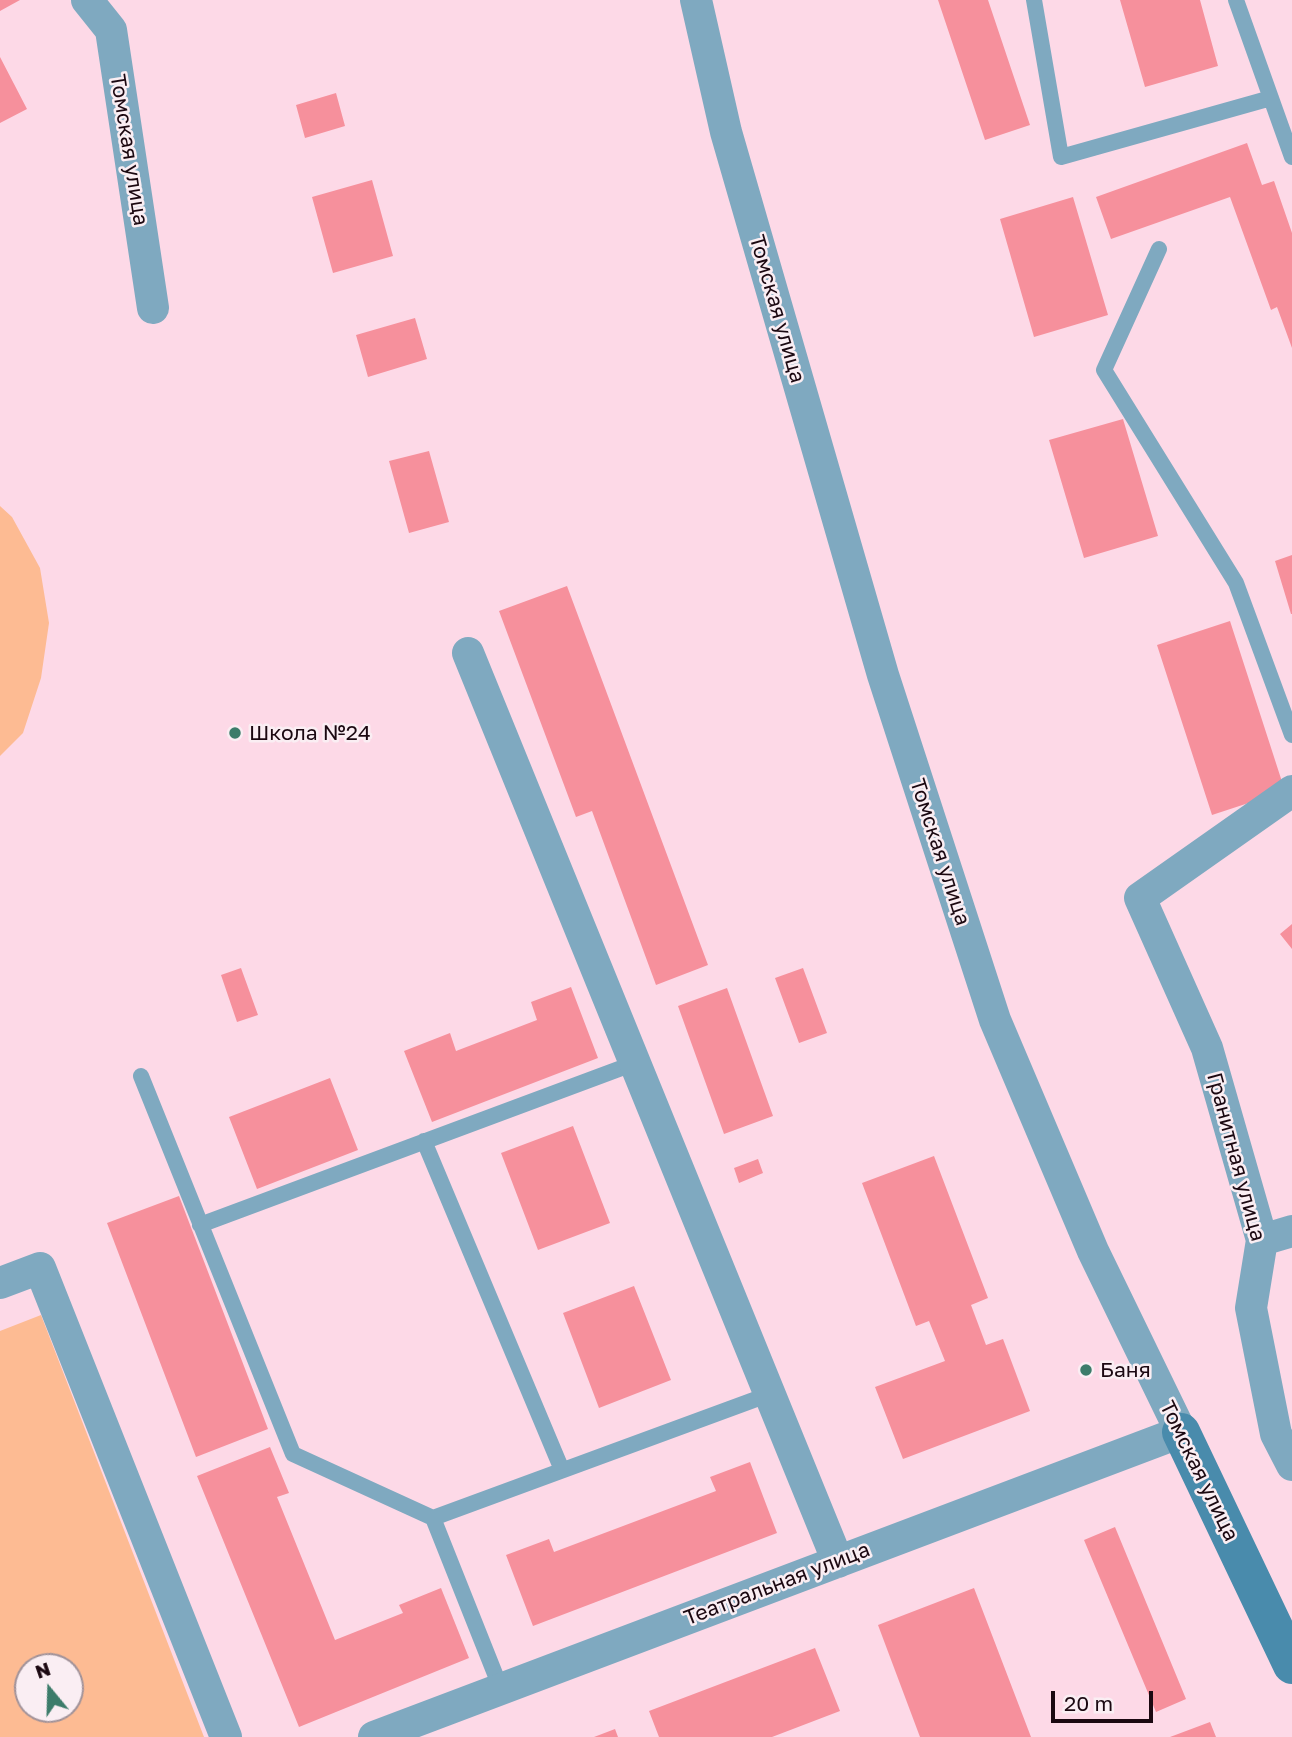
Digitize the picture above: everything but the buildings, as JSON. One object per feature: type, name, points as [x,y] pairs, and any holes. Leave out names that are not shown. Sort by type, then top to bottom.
[{"type":"street","name":"Томская улица","points":[[88,0],[111,30],[153,308]]},
{"type":"street","name":"Томская улица","points":[[696,0],[726,132],[849,557],[995,1020],[1093,1251],[1292,1665]]},
{"type":"street","points":[[468,653],[838,1562]]},
{"type":"street","name":"Гранитная улица","points":[[1292,791],[1140,898],[1207,1048],[1262,1240],[1251,1308],[1276,1434],[1292,1465]]},
{"type":"street","points":[[1262,1240],[1292,1231]]},
{"type":"street","points":[[0,1283],[40,1268],[226,1737]]},
{"type":"street","name":"Театральная улица","points":[[374,1737],[1181,1432]]},
{"type":"lane","points":[[1034,0],[1061,157],[1271,98]]},
{"type":"lane","points":[[1236,0],[1292,157]]},
{"type":"lane","points":[[1159,249],[1104,370],[1236,583],[1292,735]]},
{"type":"lane","points":[[200,1225],[635,1063]]},
{"type":"lane","points":[[141,1076],[293,1454],[433,1518],[501,1689]]},
{"type":"lane","points":[[424,1141],[562,1470]]},
{"type":"lane","points":[[433,1518],[770,1394]]},
{"type":"shaded area","points":[[0,506],[12,517],[40,568],[49,623],[41,678],[23,733],[0,756]]},
{"type":"shaded area","points":[[41,1315],[204,1737],[0,1737],[0,1331]]},
{"type":"place","name":"Школа №24","points":[[235,733]]},
{"type":"place","name":"Баня","points":[[1086,1370]]}]
